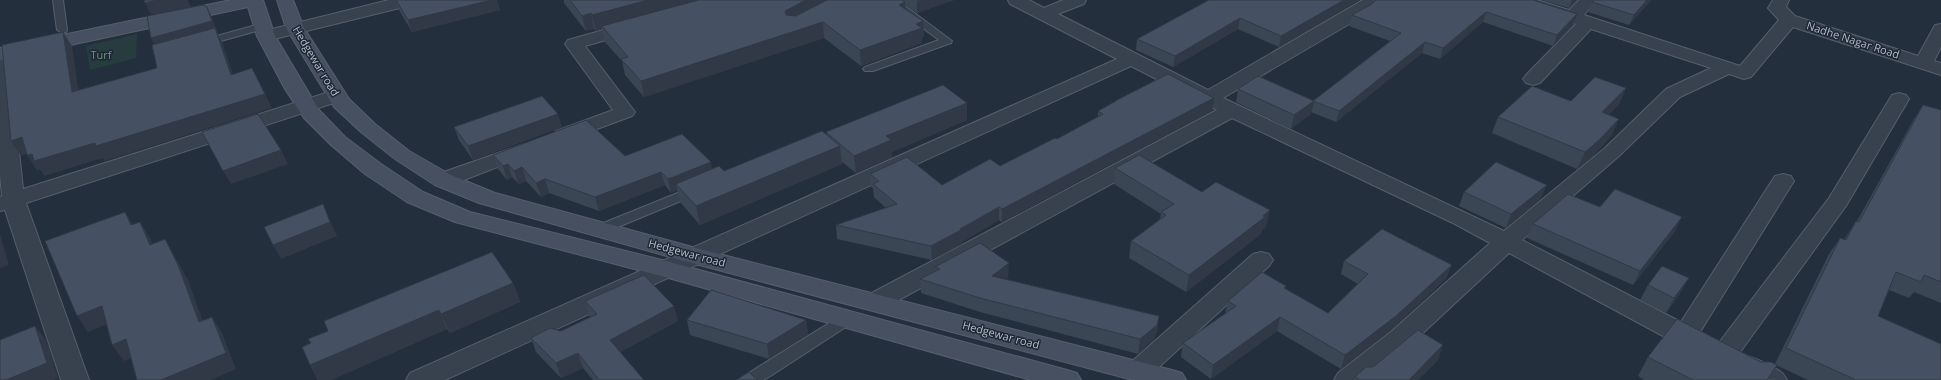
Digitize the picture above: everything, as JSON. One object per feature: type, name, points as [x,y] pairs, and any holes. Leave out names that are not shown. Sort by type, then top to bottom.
[{"type":"main road","points":[[0,49],[62,30],[202,0]]},
{"type":"main road","points":[[0,49],[254,0]]},
{"type":"main road","name":"Hedgewar road","points":[[254,0],[265,31],[306,106],[338,141],[373,169],[415,197],[463,217],[666,268],[1067,380]]},
{"type":"main road","name":"Hedgewar road","points":[[285,0],[295,28],[336,96],[342,103],[368,128],[402,155],[443,180],[487,198],[696,256],[1172,380]]},
{"type":"street","points":[[265,31],[295,28],[410,0]]},
{"type":"street","points":[[1016,0],[1232,110],[1463,219],[1685,336],[1773,380]]},
{"type":"street","points":[[1044,14],[1078,0]]},
{"type":"street","points":[[1209,98],[1362,9],[1374,0]]},
{"type":"street","points":[[1520,0],[1744,74],[1789,20],[1777,8],[1781,0]]},
{"type":"street","points":[[1533,79],[1580,19],[1588,0]]},
{"type":"street","name":"Nadhe Nagar Road","points":[[1789,20],[1941,69]]},
{"type":"street","points":[[443,180],[625,112],[574,44],[648,23]]},
{"type":"street","points":[[1924,63],[1941,28]]},
{"type":"street","points":[[0,49],[7,201],[75,380]]},
{"type":"street","points":[[420,380],[1131,59]]},
{"type":"street","points":[[1348,380],[1401,338],[1506,242],[1612,152],[1673,93],[1728,68]]},
{"type":"street","points":[[7,201],[336,96]]},
{"type":"street","points":[[1724,356],[1838,201],[1899,100]]},
{"type":"street","points":[[876,302],[1232,110]]},
{"type":"street","points":[[1685,336],[1783,181]]},
{"type":"street","points":[[1138,371],[1261,260]]},
{"type":"lane","points":[[58,0],[62,30]]},
{"type":"lane","points":[[870,69],[948,41],[890,0]]},
{"type":"lane","points":[[194,46],[265,31]]},
{"type":"lane","points":[[601,229],[709,184]]},
{"type":"lane","points":[[750,380],[847,319]]},
{"type":"green space","name":"Turf","points":[[137,34],[136,58],[90,70],[86,46]]},
{"type":"building","points":[[144,0],[158,0],[145,3]]},
{"type":"building","points":[[396,0],[492,0],[408,20]]},
{"type":"building","points":[[570,0],[648,0],[592,15],[591,13],[582,16]]},
{"type":"building","points":[[699,0],[806,0],[785,11],[786,15],[796,16],[827,0],[902,0],[905,2],[899,5],[923,21],[916,24],[922,28],[860,50],[823,22],[641,81],[621,59],[628,57],[602,26]]},
{"type":"building","points":[[1209,0],[1344,0],[1281,36],[1240,18],[1175,56],[1137,39]]},
{"type":"building","points":[[1376,0],[1533,0],[1577,14],[1557,35],[1486,12],[1443,48],[1425,42],[1339,111],[1313,101],[1401,33],[1352,15],[1372,4]]},
{"type":"building","points":[[1594,0],[1647,0],[1634,15],[1592,2]]},
{"type":"building","points":[[203,5],[207,7],[212,21],[151,38],[147,16]]},
{"type":"building","points":[[215,28],[231,75],[252,68],[265,94],[96,146],[95,143],[34,161],[32,154],[27,155],[22,137],[11,141],[2,45],[63,32],[72,92],[157,68],[152,45]]},
{"type":"building","points":[[1168,74],[1214,98],[1002,209],[999,207],[931,246],[836,225],[897,204],[873,184],[879,181],[870,174],[907,157],[942,185],[990,159],[1000,166],[1055,138],[1057,139],[1103,114],[1098,111],[1115,101]]},
{"type":"building","points":[[1258,76],[1314,101],[1294,115],[1238,89]]},
{"type":"building","points":[[1595,77],[1626,88],[1602,112],[1619,119],[1585,152],[1498,117],[1532,86],[1571,101]]},
{"type":"building","points":[[943,85],[967,103],[886,136],[891,140],[854,156],[826,132]]},
{"type":"building","points":[[542,96],[558,114],[468,146],[454,127]]},
{"type":"building","points":[[1923,105],[1941,110],[1941,282],[1924,275],[1921,282],[1896,272],[1878,316],[1941,344],[1941,380],[1856,380],[1786,348],[1840,238],[1846,240],[1856,221],[1859,222]]},
{"type":"building","points":[[258,114],[281,150],[223,171],[202,132]]},
{"type":"building","points":[[586,120],[625,156],[682,134],[711,162],[668,179],[661,172],[595,197],[545,179],[536,183],[522,167],[514,171],[508,164],[503,166],[493,155]]},
{"type":"building","points":[[822,131],[840,146],[696,206],[676,184],[719,166],[724,171]]},
{"type":"building","points":[[1139,155],[1202,192],[1216,182],[1270,210],[1263,216],[1265,217],[1189,275],[1131,241],[1166,215],[1161,212],[1174,204],[1115,168]]},
{"type":"building","points":[[1496,162],[1547,185],[1511,214],[1464,192]]},
{"type":"building","points":[[1615,189],[1682,217],[1640,271],[1533,224],[1568,194],[1600,207]]},
{"type":"building","points":[[323,204],[330,222],[273,245],[264,227]]},
{"type":"building","points":[[125,212],[131,225],[140,222],[150,245],[165,239],[178,265],[199,322],[212,317],[226,353],[161,380],[137,380],[126,339],[112,345],[102,306],[77,316],[45,241]]},
{"type":"building","points":[[1382,229],[1452,265],[1396,316],[1345,355],[1280,317],[1213,365],[1183,343],[1236,306],[1228,301],[1262,272],[1286,286],[1284,288],[1328,313],[1368,274],[1344,261]]},
{"type":"building","points":[[980,243],[1009,263],[992,276],[1159,316],[1157,325],[1140,339],[980,298],[920,279],[940,269],[935,267]]},
{"type":"building","points":[[492,252],[513,283],[441,314],[439,310],[310,365],[302,347],[311,343],[308,339],[328,331],[324,321]]},
{"type":"building","points":[[1662,266],[1689,278],[1674,298],[1648,285]]},
{"type":"building","points":[[644,275],[674,306],[610,340],[644,380],[599,380],[578,353],[556,363],[531,338],[550,328],[561,331],[597,314],[585,301]]},
{"type":"building","points":[[711,290],[806,320],[767,344],[687,320]]},
{"type":"building","points":[[1677,319],[1761,362],[1771,362],[1777,365],[1767,380],[1693,380],[1648,357]]},
{"type":"building","points":[[35,326],[47,363],[6,380],[0,380],[0,340]]},
{"type":"building","points":[[1418,330],[1443,345],[1409,380],[1360,380],[1355,377],[1366,367],[1373,367]]},
{"type":"building","points":[[749,372],[757,380],[736,380]]}]
